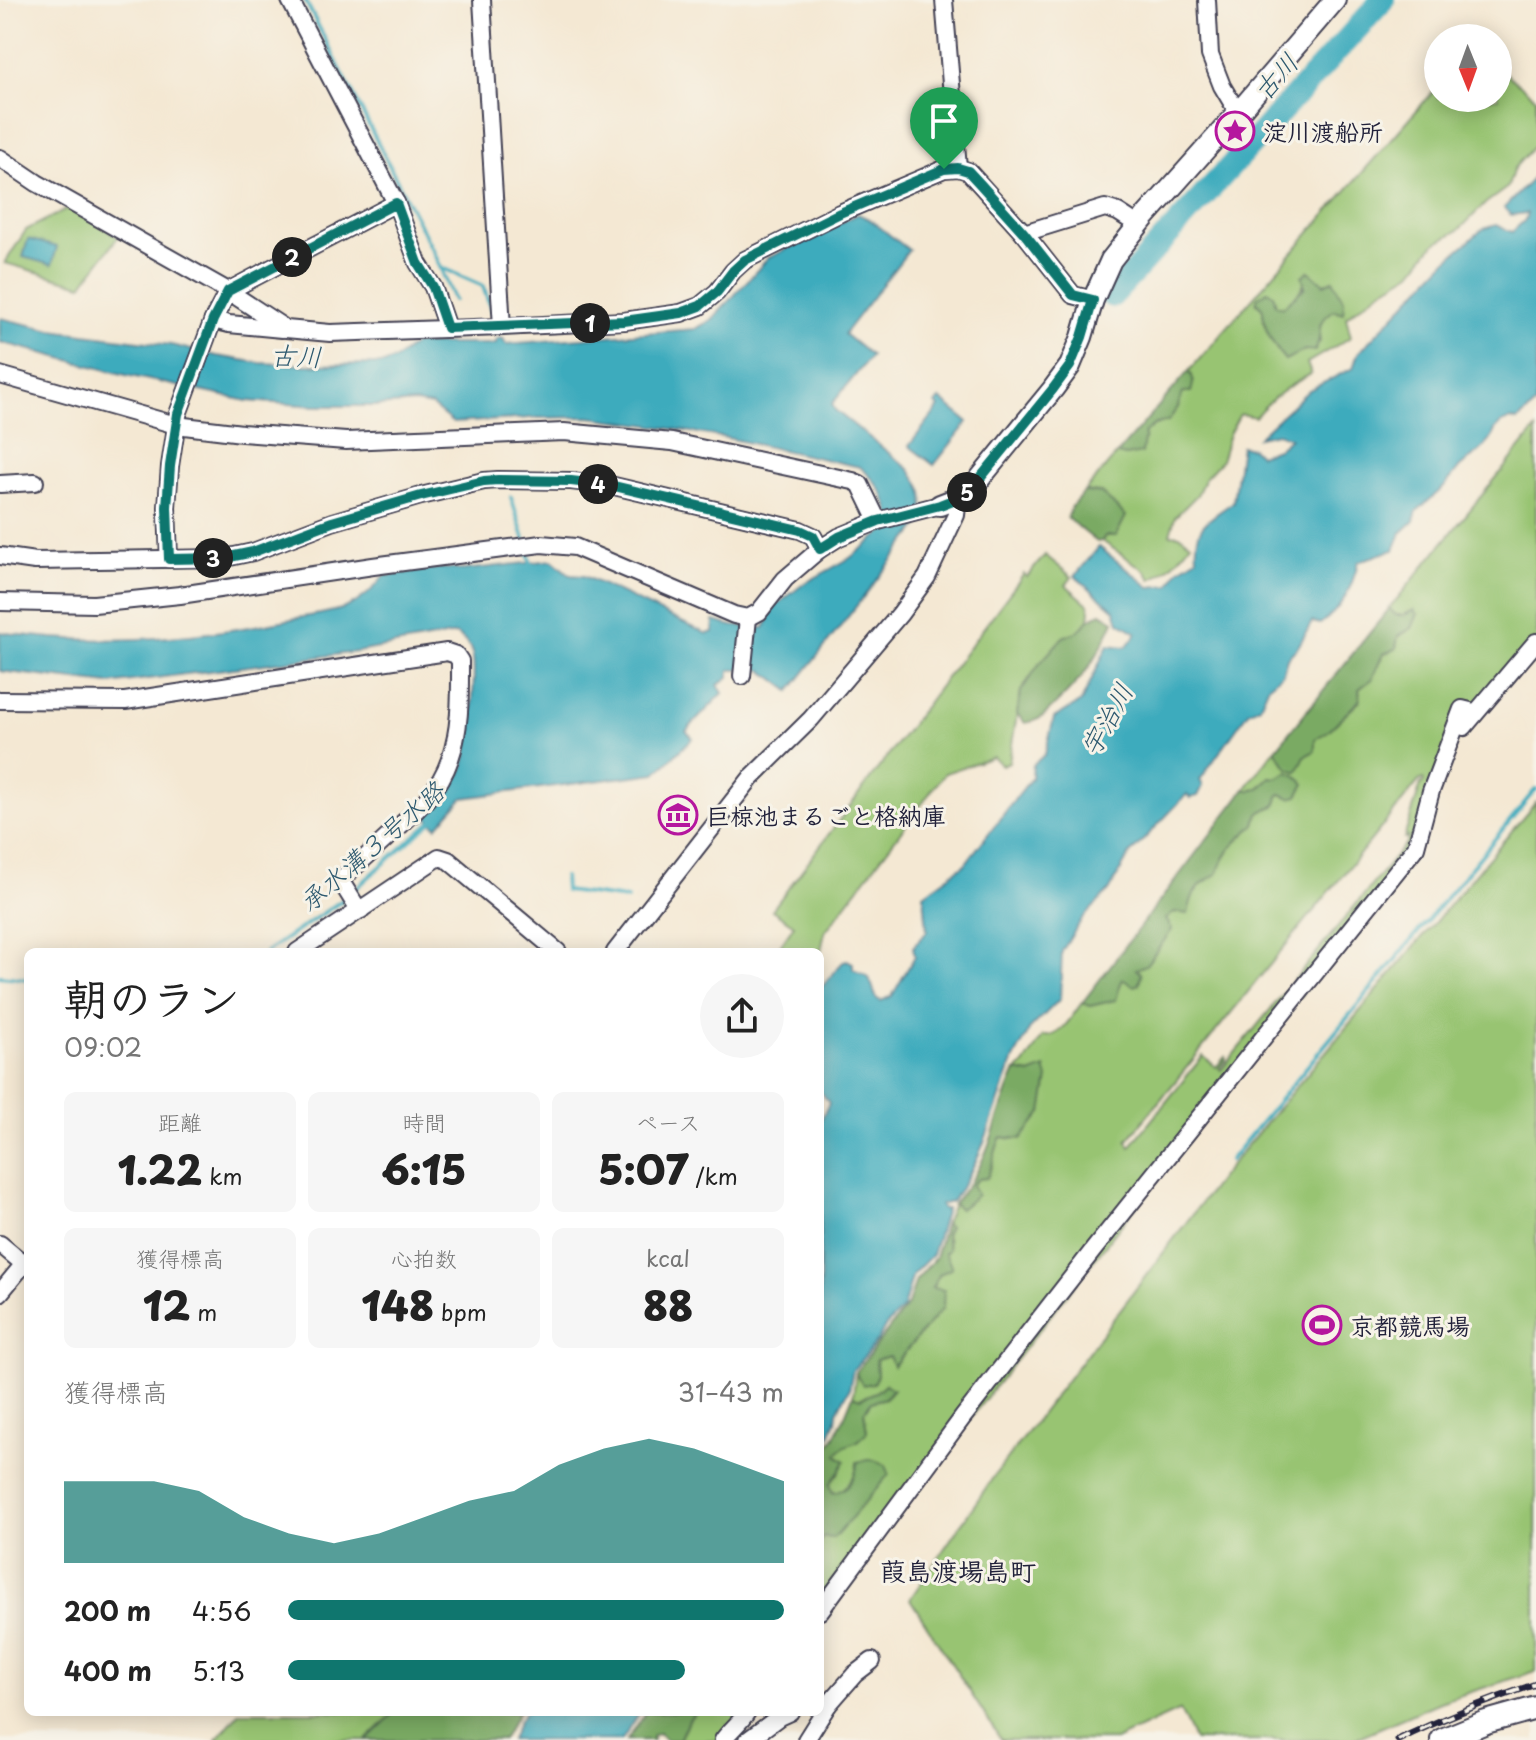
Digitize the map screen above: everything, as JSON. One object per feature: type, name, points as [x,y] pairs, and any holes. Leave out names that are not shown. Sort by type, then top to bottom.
[{"type":"main road","points":[[1442,1740],[1486,1722],[1536,1708]]},
{"type":"street","points":[[290,0],[396,203],[418,263],[433,287],[447,328]]},
{"type":"street","points":[[482,0],[502,327]]},
{"type":"street","points":[[944,0],[958,168]]},
{"type":"street","points":[[1207,0],[1210,55],[1222,86],[1238,113]]},
{"type":"street","points":[[0,602],[94,604],[541,544],[575,547],[734,615],[748,618],[759,612],[785,579],[839,537],[883,519],[949,502],[973,487],[1070,366],[1111,260],[1335,0]]},
{"type":"street","points":[[0,158],[37,183],[228,291],[286,329]]},
{"type":"street","points":[[211,324],[330,333],[624,321],[681,313],[700,306],[717,292],[745,260],[853,207],[944,169],[958,168],[968,171],[1024,233],[1073,295],[1093,300]]},
{"type":"street","points":[[169,559],[167,507],[177,419],[211,324],[228,291],[396,203]]},
{"type":"street","points":[[1024,233],[1105,208],[1138,225]]},
{"type":"street","points":[[0,375],[242,433],[346,441],[564,432],[672,442],[853,481],[860,484],[883,519]]},
{"type":"street","points":[[3,560],[225,558],[253,552],[332,522],[421,496],[498,480],[571,481],[614,486],[800,530],[813,536],[820,549]]},
{"type":"street","points":[[0,484],[35,482]]},
{"type":"street","points":[[618,948],[751,778],[811,719],[900,614],[927,577],[956,515],[949,502]]},
{"type":"street","points":[[742,676],[748,618]]},
{"type":"street","points":[[824,1606],[963,1417],[1094,1249],[1416,847],[1431,791],[1462,709],[1470,711],[1464,727],[1536,642]]},
{"type":"street","points":[[0,700],[125,701],[447,652],[456,655],[460,661],[459,706],[450,758],[442,778],[425,803],[340,880],[358,907]]},
{"type":"street","points":[[302,948],[358,907],[439,857],[448,860],[553,948]]},
{"type":"street","points":[[0,1244],[24,1260]]},
{"type":"street","points":[[0,1293],[24,1263]]},
{"type":"street","points":[[824,1705],[872,1661]]},
{"type":"street","points":[[723,1740],[746,1716]]},
{"type":"street","points":[[731,1740],[746,1716]]},
{"type":"street","points":[[748,1740],[781,1716]]},
{"type":"street","points":[[806,1740],[818,1716]]},
{"type":"green space","points":[[1512,78],[1536,98],[1536,146],[1514,168],[1508,187],[1486,203],[1459,230],[1434,244],[1412,272],[1346,317],[1351,337],[1307,363],[1311,374],[1281,392],[1255,417],[1240,414],[1229,434],[1221,461],[1205,478],[1197,495],[1175,517],[1170,534],[1180,535],[1191,543],[1163,573],[1151,579],[1146,571],[1102,541],[1105,536],[1101,493],[1084,492],[1117,454],[1126,456],[1144,441],[1145,432],[1154,425],[1168,421],[1192,375],[1188,372],[1424,102],[1424,112],[1512,112]],"holes":[[[1308,271],[1324,284],[1333,281],[1344,301],[1322,321],[1320,342],[1285,360],[1269,336],[1263,309],[1257,303],[1283,307],[1299,292]]]},
{"type":"green space","points":[[73,206],[118,237],[82,285],[5,263],[26,230]]},
{"type":"green space","points":[[1309,271],[1324,284],[1333,280],[1344,301],[1343,313],[1334,310],[1322,321],[1315,351],[1305,350],[1285,360],[1264,323],[1263,309],[1257,298],[1267,291],[1273,294],[1276,305],[1283,307],[1305,287],[1302,276]]},
{"type":"green space","points":[[1188,372],[1193,379],[1191,392],[1184,392],[1168,421],[1154,425],[1145,432],[1142,453],[1117,454]]},
{"type":"green space","points":[[1536,429],[1536,642],[1464,727],[1462,709],[1416,847],[824,1606],[824,1537],[857,1473],[842,1491],[833,1493],[830,1484],[844,1460],[836,1455],[846,1444],[858,1441],[867,1432],[864,1412],[871,1402],[885,1398],[885,1384],[876,1392],[859,1399],[853,1396],[856,1372],[858,1378],[877,1376],[876,1360],[889,1356],[894,1365],[911,1344],[931,1288],[940,1274],[948,1240],[945,1234],[949,1227],[945,1223],[953,1204],[960,1209],[971,1185],[992,1167],[994,1149],[1001,1137],[1013,1139],[1045,1069],[1030,1074],[1016,1071],[1024,1065],[1043,1036],[1061,1030],[1082,1003],[1090,1006],[1115,1000],[1126,976],[1149,960],[1166,919],[1193,896],[1199,884],[1217,874],[1228,852],[1255,825],[1259,814],[1276,805],[1281,794],[1276,778],[1270,777],[1259,788],[1245,789],[1275,750],[1288,768],[1305,756],[1315,739],[1360,701],[1359,689],[1371,677],[1385,651],[1412,628],[1414,610],[1396,615],[1389,609]],"holes":[[[1423,779],[1404,838],[1408,837],[1407,842],[1221,1070],[1219,1068],[1225,1057],[1216,1067],[1203,1056],[1130,1147],[1127,1141]]]},
{"type":"green space","points":[[1084,492],[1101,493],[1126,516],[1116,536],[1105,536],[1097,542],[1067,518]]},
{"type":"green space","points":[[1045,555],[1072,577],[1066,585],[1088,604],[1090,610],[1089,619],[1079,631],[1063,637],[1021,691],[1009,762],[1002,765],[993,757],[945,773],[825,932],[822,948],[778,948],[794,925],[772,910],[1024,574],[1027,577]]},
{"type":"green space","points":[[1389,609],[1396,615],[1414,610],[1418,614],[1412,628],[1398,636],[1396,649],[1383,654],[1372,679],[1359,689],[1360,700],[1328,731],[1315,739],[1315,751],[1305,756],[1297,772],[1288,768],[1275,750]]},
{"type":"green space","points":[[1101,613],[1114,621],[1090,666],[1045,714],[1025,723],[1017,714],[1021,691],[1040,663],[1063,637],[1079,631],[1089,619]]},
{"type":"green space","points":[[1288,772],[1305,784],[1298,796],[1278,796],[1276,805],[1259,814],[1255,825],[1232,846],[1217,874],[1196,890],[1188,914],[1175,912],[1166,919],[1172,930],[1146,965],[1136,969],[1141,974],[1139,984],[1134,986],[1122,979],[1116,1000],[1090,1006],[1082,1003],[1245,789],[1256,789],[1270,777],[1276,778]]},
{"type":"green space","name":"京都競馬場","points":[[1536,802],[1536,1671],[1440,1702],[1352,1740],[1194,1740],[1180,1710],[1115,1740],[1001,1740],[910,1599],[994,1476],[1223,1174]]},
{"type":"green space","points":[[1045,1068],[1048,1078],[1042,1113],[1021,1139],[1001,1137],[987,1178],[978,1179],[972,1185],[977,1195],[960,1209],[953,1204],[982,1161],[1016,1071],[1030,1074]]},
{"type":"green space","points":[[945,1223],[949,1227],[945,1234],[949,1249],[945,1253],[952,1268],[940,1274],[932,1288],[944,1290],[943,1308],[893,1366],[889,1356],[876,1360],[877,1376],[873,1383],[863,1385],[856,1372],[908,1304],[916,1280],[935,1258]]},
{"type":"green space","points":[[885,1384],[893,1389],[885,1398],[871,1402],[864,1412],[867,1432],[837,1455],[845,1461],[830,1484],[833,1493],[843,1489],[853,1478],[857,1462],[865,1460],[886,1465],[889,1474],[837,1535],[824,1537],[824,1450],[835,1435],[853,1396],[860,1399]]},
{"type":"green space","points":[[237,1716],[391,1716],[366,1740],[216,1740]]},
{"type":"green space","points":[[391,1716],[517,1716],[502,1740],[366,1740]]},
{"type":"green space","points":[[643,1716],[692,1716],[679,1740],[666,1740],[659,1733],[652,1736],[653,1740],[627,1740]]},
{"type":"green space","points":[[692,1716],[744,1716],[723,1740],[679,1740]]},
{"type":"water","name":"宇治川","points":[[1536,175],[1536,405],[1517,421],[1511,419],[1495,430],[1481,450],[1417,511],[1414,521],[1401,533],[1394,550],[1358,562],[1340,605],[1320,624],[1312,622],[1298,647],[1287,658],[1283,673],[1269,685],[1260,706],[1248,712],[1200,780],[1203,786],[1198,796],[1190,798],[1187,794],[1130,854],[1109,891],[1082,919],[1062,951],[1060,999],[1029,1030],[1014,1060],[976,1161],[952,1201],[940,1205],[946,1209],[932,1255],[913,1274],[903,1308],[853,1370],[849,1390],[837,1411],[829,1437],[824,1440],[824,1114],[829,1103],[824,1096],[824,984],[847,960],[872,984],[876,998],[881,1001],[892,996],[915,956],[913,947],[927,931],[924,894],[965,864],[1032,777],[1033,765],[1045,754],[1054,718],[1081,702],[1108,645],[1126,647],[1137,633],[1119,622],[1115,610],[1075,576],[1099,547],[1150,587],[1170,585],[1178,570],[1197,558],[1198,537],[1204,524],[1233,502],[1241,446],[1252,448],[1259,455],[1277,449],[1290,438],[1277,433],[1258,437],[1309,390],[1353,368],[1358,353],[1447,260],[1483,229],[1496,225],[1512,232],[1525,220],[1527,213],[1511,215],[1504,208]]},
{"type":"water","points":[[858,214],[909,250],[844,334],[871,356],[832,404],[835,410],[915,477],[923,494],[921,523],[790,691],[762,670],[730,670],[729,677],[718,685],[723,693],[686,731],[693,738],[656,773],[463,798],[437,827],[426,816],[461,773],[470,727],[472,653],[456,634],[357,652],[109,684],[0,671],[0,632],[108,640],[216,632],[340,609],[363,598],[384,576],[441,568],[463,570],[552,560],[570,575],[584,576],[707,634],[713,632],[714,621],[764,628],[769,620],[764,615],[802,585],[850,558],[892,525],[882,492],[860,467],[727,438],[589,417],[453,423],[432,406],[415,403],[316,406],[247,401],[126,375],[0,342],[0,318],[52,330],[171,345],[260,363],[305,365],[384,364],[415,344],[496,344],[496,339],[503,338],[506,344],[695,329],[712,320],[768,258]]},
{"type":"water","points":[[28,239],[57,247],[52,265],[23,257]]},
{"type":"water","points":[[940,399],[968,422],[934,465],[909,446],[939,407],[936,404]]},
{"type":"water","points":[[522,1716],[637,1716],[622,1740],[511,1740]]},
{"type":"waterway","points":[[305,0],[436,257],[454,300]]},
{"type":"waterway","name":"古川","points":[[1112,296],[1383,0]]},
{"type":"waterway","points":[[442,268],[483,286],[494,318]]},
{"type":"waterway","points":[[511,497],[525,541]]},
{"type":"waterway","points":[[527,549],[532,568]]},
{"type":"waterway","points":[[1230,1160],[1536,789]]},
{"type":"waterway","name":"承水溝３号水路","points":[[353,891],[433,820]]},
{"type":"waterway","points":[[564,877],[565,891],[627,899]]},
{"type":"waterway","name":"承水溝３号水路","points":[[272,948],[347,897]]},
{"type":"waterway","name":"承水溝３号水路","points":[[0,976],[24,979]]},
{"type":"railway","points":[[1398,1740],[1536,1684]]},
{"type":"place","name":"淀川渡船所","points":[[1235,131]]},
{"type":"place","name":"巨椋池まるごと格納庫","points":[[678,815]]},
{"type":"place","name":"京都競馬場","points":[[1322,1325]]},
{"type":"district","name":"葭島渡場島町","points":[[958,1570]]},
{"type":"route","points":[[944,169],[968,171],[1024,233],[1073,295],[1093,300],[1070,366],[973,487],[958,498],[878,521],[839,537],[820,549],[813,536],[800,530],[614,486],[527,479],[484,481],[332,522],[253,552],[225,558],[169,559],[167,507],[178,414],[213,320],[228,291],[396,203],[418,263],[433,287],[447,328],[624,321],[681,313],[700,306],[745,260],[840,213],[944,169]]}]
